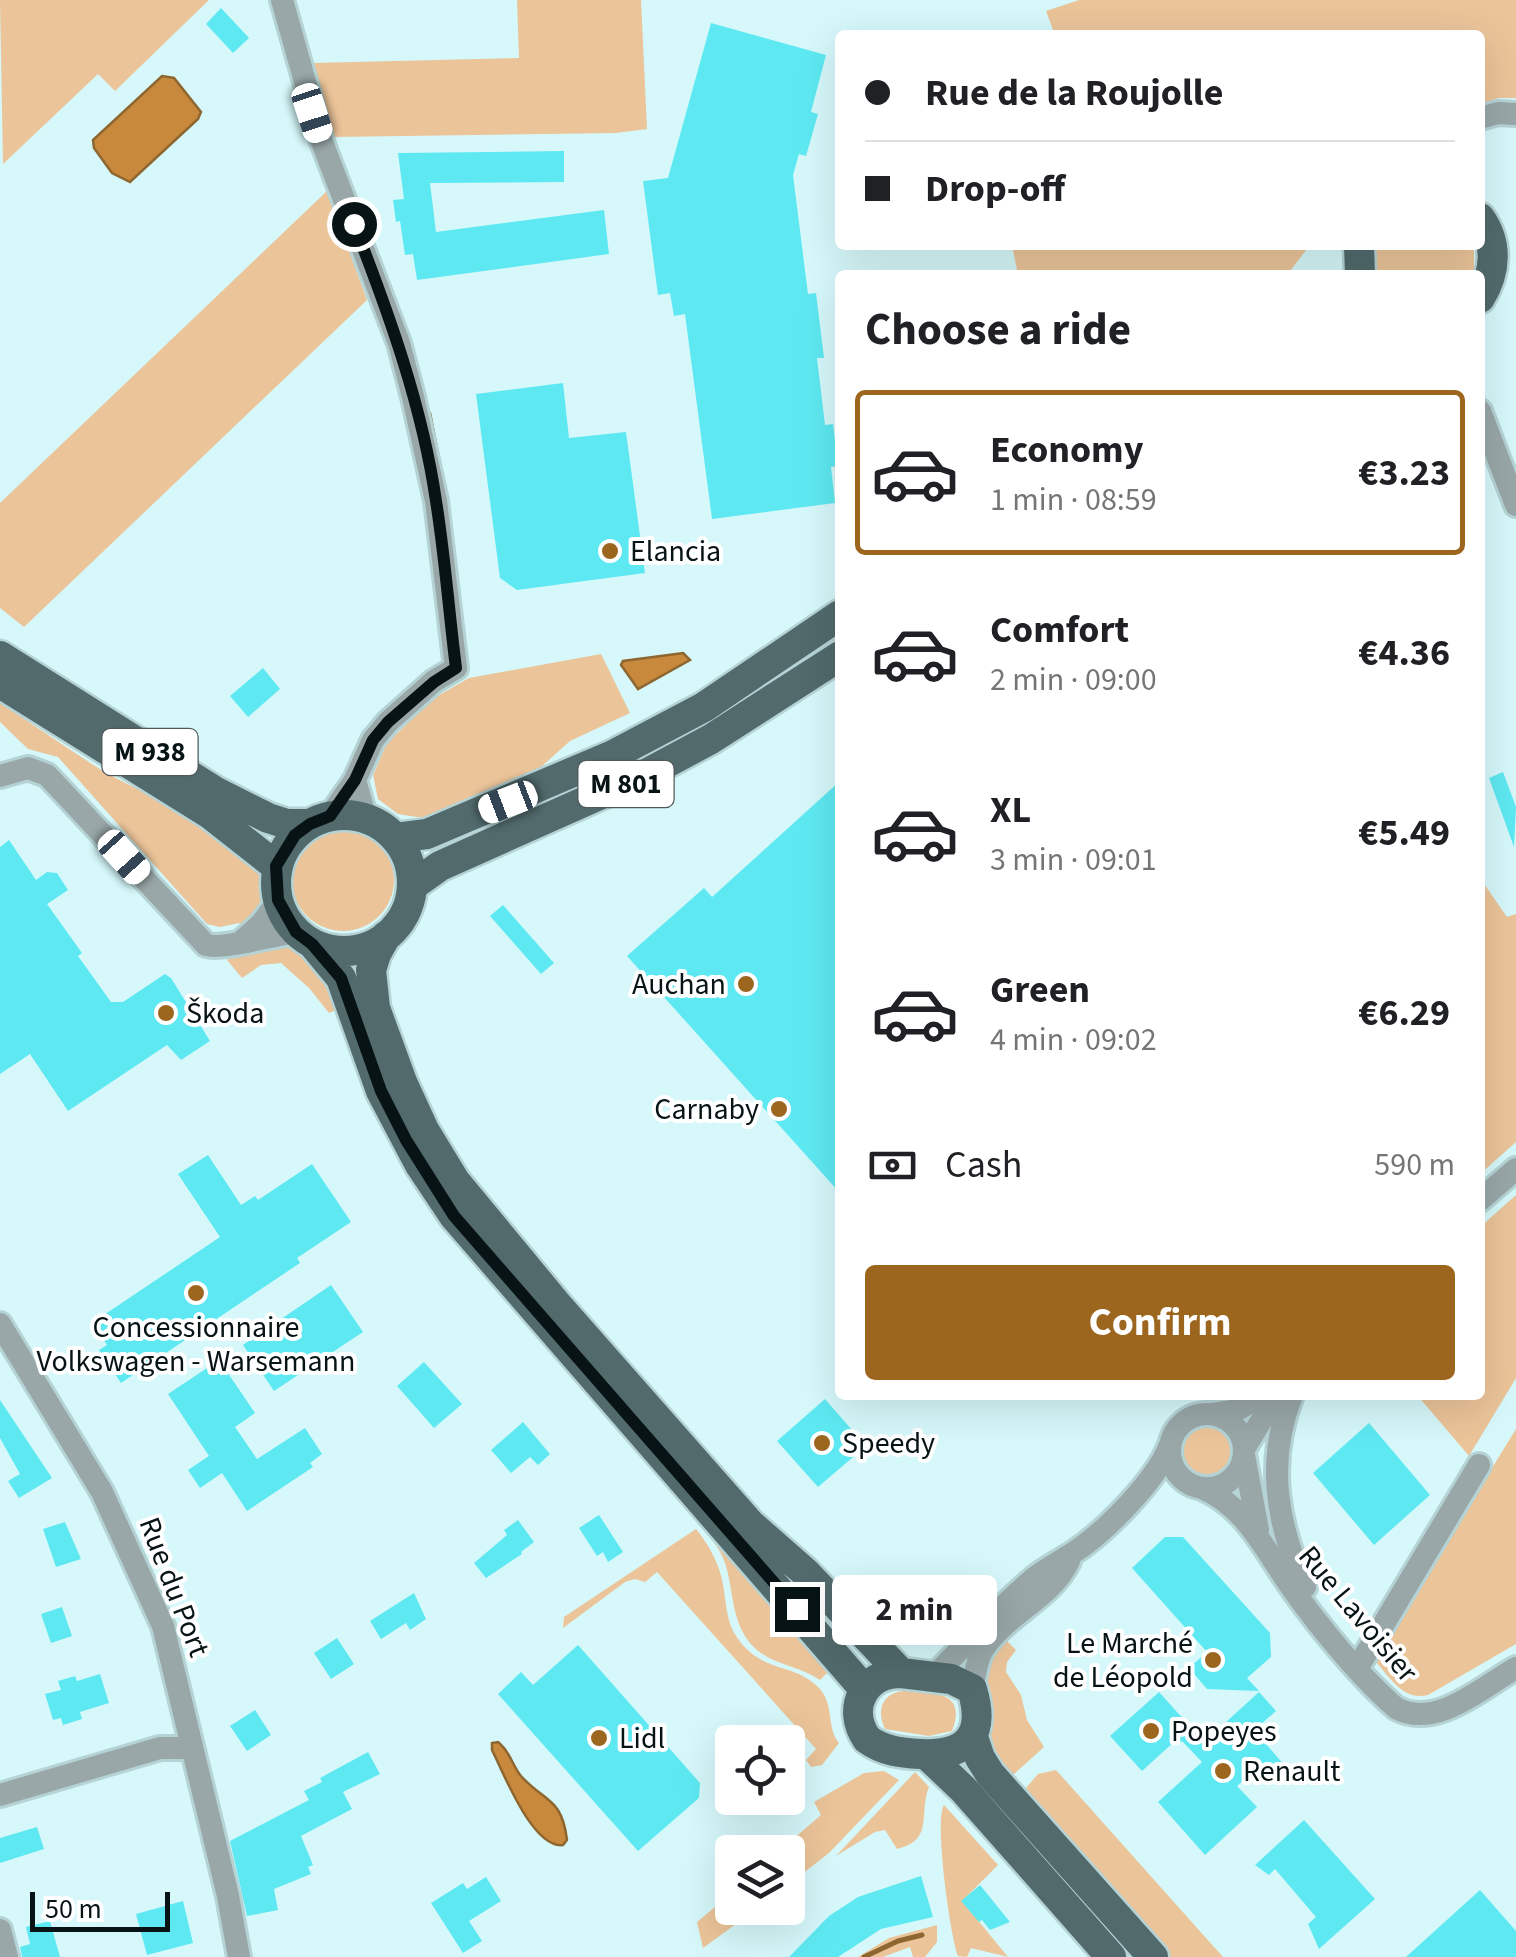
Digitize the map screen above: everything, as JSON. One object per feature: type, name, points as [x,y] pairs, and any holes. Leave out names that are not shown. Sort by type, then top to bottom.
[{"type":"main road","points":[[1485,219],[1516,226]]},
{"type":"main road","points":[[1485,230],[1493,248],[1493,265],[1485,288]]},
{"type":"main road","points":[[1485,290],[1516,262]]},
{"type":"main road","name":"M 801","points":[[395,838],[427,834],[613,755],[704,707],[835,619]]},
{"type":"main road","name":"M 938","points":[[0,656],[216,792],[287,824],[320,820]]},
{"type":"main road","name":"M 801","points":[[412,886],[440,866],[644,775],[711,738],[835,659]]},
{"type":"main road","name":"M 938","points":[[0,684],[210,814],[276,866]]},
{"type":"main road","points":[[864,1689],[454,1216],[406,1140],[381,1091],[341,978],[304,938],[278,900],[276,866],[295,835],[320,820],[366,819],[395,838],[410,869],[412,886],[400,922],[386,936],[371,970],[375,1008],[424,1130],[455,1180],[559,1307],[750,1524],[806,1573],[901,1673]]},
{"type":"main road","points":[[304,938],[331,950],[350,951],[386,936]]},
{"type":"main road","points":[[881,1675],[934,1676],[964,1683],[972,1689],[977,1716],[972,1737],[959,1750],[927,1755],[888,1750],[867,1740],[858,1718],[864,1689],[881,1675]]},
{"type":"main road","points":[[972,1737],[990,1774],[1153,1957]]},
{"type":"main road","points":[[927,1755],[963,1789],[1111,1957]]},
{"type":"street","points":[[282,0],[322,142],[399,343],[414,397],[436,501],[456,668],[388,722],[373,740],[355,780],[320,820]]},
{"type":"street","points":[[1485,117],[1516,114]]},
{"type":"street","points":[[1485,424],[1516,505]]},
{"type":"street","points":[[0,776],[28,768],[47,775],[200,942],[219,948],[243,940],[304,938]]},
{"type":"street","points":[[355,780],[366,819]]},
{"type":"street","points":[[243,940],[261,924],[278,900]]},
{"type":"street","points":[[1485,1196],[1516,1168]]},
{"type":"street","name":"Rue du Port","points":[[0,1324],[102,1492],[140,1570],[170,1648],[239,1957]]},
{"type":"street","points":[[934,1676],[1012,1597],[1054,1561],[1072,1553],[1134,1499],[1160,1467],[1180,1426],[1188,1420],[1237,1410],[1254,1400]]},
{"type":"street","points":[[1134,1499],[1160,1486],[1227,1482],[1241,1466],[1244,1452],[1273,1400]]},
{"type":"street","points":[[1290,1400],[1278,1441],[1278,1504],[1288,1548],[1323,1626]]},
{"type":"street","points":[[1212,1414],[1233,1425],[1244,1452]]},
{"type":"street","points":[[1170,1445],[1173,1466],[1196,1486]]},
{"type":"street","name":"Rue Lavoisier","points":[[1244,1452],[1250,1503],[1266,1547]]},
{"type":"street","points":[[1358,1666],[1479,1466]]},
{"type":"street","name":"Rue Lavoisier","points":[[1196,1486],[1228,1502],[1323,1626],[1396,1708],[1414,1716],[1434,1714],[1516,1668]]},
{"type":"street","points":[[972,1689],[980,1654],[987,1644],[1064,1571],[1072,1553]]},
{"type":"street","points":[[0,1795],[160,1748],[192,1748]]},
{"type":"street","points":[[0,1930],[7,1957]]},
{"type":"shaded area","points":[[0,0],[209,0],[115,91],[98,74],[3,164]]},
{"type":"shaded area","points":[[517,0],[641,0],[647,129],[616,133],[333,137],[312,63],[519,58]]},
{"type":"shaded area","points":[[1079,0],[1516,0],[1516,98],[1485,102],[1485,30],[1053,30],[1046,11]]},
{"type":"shaded area","points":[[162,76],[174,78],[201,112],[130,182],[112,173],[94,148],[93,140]]},
{"type":"shaded area","points":[[327,191],[367,300],[24,627],[0,608],[0,503]]},
{"type":"shaded area","points":[[1013,250],[1306,250],[1291,270],[1017,270]]},
{"type":"shaded area","points":[[1372,250],[1474,250],[1474,270],[1373,270]]},
{"type":"shaded area","points":[[683,653],[690,660],[638,689],[621,665],[623,661]]},
{"type":"shaded area","points":[[601,654],[630,713],[570,741],[540,768],[423,818],[398,814],[378,799],[373,775],[387,743],[434,698],[469,678]]},
{"type":"shaded area","points":[[0,703],[103,771],[191,816],[236,845],[262,875],[265,891],[261,905],[242,929],[239,923],[220,927],[207,924],[58,757],[28,749],[0,722]]},
{"type":"shaded area","points":[[343,829],[362,833],[379,844],[390,861],[394,880],[390,899],[379,916],[362,927],[343,931],[324,927],[307,916],[296,899],[292,880],[296,861],[307,844],[324,833]]},
{"type":"shaded area","points":[[1485,885],[1507,917],[1516,914],[1516,1142],[1485,1170]]},
{"type":"shaded area","points":[[285,942],[314,959],[327,976],[341,1008],[329,1013],[281,963],[261,965],[242,978],[227,960],[242,951]]},
{"type":"shaded area","points":[[1516,1195],[1516,1378],[1469,1456],[1421,1400],[1485,1400],[1485,1223]]},
{"type":"shaded area","points":[[1209,1423],[1228,1431],[1236,1450],[1228,1469],[1209,1477],[1190,1469],[1182,1450],[1190,1431]]},
{"type":"shaded area","points":[[1516,1429],[1516,1644],[1428,1695],[1412,1695],[1376,1662],[1379,1652]]},
{"type":"shaded area","points":[[696,1517],[836,1664],[820,1680],[764,1655],[748,1641],[738,1620],[722,1557]]},
{"type":"shaded area","points":[[696,1529],[719,1569],[728,1617],[736,1636],[756,1657],[799,1674],[819,1688],[839,1743],[822,1765],[811,1767],[806,1760],[816,1749],[805,1737],[805,1725],[794,1725],[657,1572],[645,1582],[625,1582],[563,1628],[564,1617]]},
{"type":"shaded area","points":[[1006,1640],[1016,1650],[1007,1662],[1006,1672],[1044,1747],[1014,1774],[1001,1772],[994,1758],[985,1675],[990,1656]]},
{"type":"shaded area","points":[[904,1691],[936,1694],[951,1701],[956,1718],[952,1731],[929,1736],[885,1729],[883,1704],[890,1695]]},
{"type":"shaded area","points":[[498,1742],[521,1776],[556,1808],[565,1826],[567,1840],[563,1845],[541,1835],[521,1808],[492,1750],[492,1743]]},
{"type":"shaded area","points":[[1056,1770],[1223,1957],[1168,1957],[1026,1803],[1026,1788],[1038,1774]]},
{"type":"shaded area","points":[[884,1771],[899,1780],[829,1853],[805,1872],[805,1835],[798,1835],[821,1815],[814,1802],[864,1773]]},
{"type":"shaded area","points":[[915,1772],[929,1787],[921,1833],[916,1839],[897,1849],[885,1830],[875,1832],[836,1856]]},
{"type":"shaded area","points":[[944,1805],[998,1865],[962,1901],[1008,1957],[971,1948],[967,1957],[958,1956],[942,1854]]},
{"type":"shaded area","points":[[715,1907],[715,1925],[735,1925],[703,1948],[697,1922]]},
{"type":"shaded area","points":[[937,1925],[937,1942],[925,1957],[913,1957],[910,1947],[883,1957],[858,1957],[889,1938]]},
{"type":"building","points":[[221,8],[249,38],[233,53],[206,24]]},
{"type":"building","points":[[711,23],[826,55],[811,112],[818,114],[806,156],[799,154],[793,175],[808,294],[816,293],[824,358],[817,358],[825,425],[833,424],[835,466],[831,467],[835,503],[712,519],[685,314],[674,316],[670,293],[658,295],[643,181],[668,178]]},
{"type":"building","points":[[564,151],[564,182],[430,183],[436,232],[604,210],[609,254],[417,280],[413,254],[405,255],[400,221],[396,222],[393,200],[404,199],[398,153]]},
{"type":"building","points":[[563,383],[569,438],[626,432],[645,573],[517,590],[500,578],[476,394]]},
{"type":"building","points":[[263,668],[280,689],[248,717],[230,696]]},
{"type":"building","points":[[1503,772],[1516,807],[1514,847],[1489,778]]},
{"type":"building","name":"Auchan","points":[[835,786],[835,1187],[627,956],[704,888],[712,897]]},
{"type":"building","points":[[9,840],[36,880],[47,872],[57,873],[68,890],[47,904],[111,1002],[123,1002],[165,974],[210,1041],[181,1060],[167,1045],[68,1111],[30,1054],[0,1074],[0,847]]},
{"type":"building","points":[[503,905],[554,963],[541,974],[490,916]]},
{"type":"building","name":"Concessionnaire Volkswagen - Warsemann","points":[[208,1155],[241,1205],[255,1196],[258,1200],[312,1164],[351,1222],[297,1258],[300,1263],[121,1383],[99,1350],[107,1345],[92,1323],[220,1237],[178,1174]]},
{"type":"building","points":[[331,1285],[363,1332],[274,1391],[243,1345]]},
{"type":"building","points":[[219,1360],[255,1413],[235,1427],[257,1459],[305,1428],[322,1454],[310,1463],[313,1467],[247,1511],[222,1473],[200,1488],[188,1470],[209,1456],[168,1394]]},
{"type":"building","points":[[424,1362],[462,1404],[434,1428],[397,1386]]},
{"type":"building","name":"Speedy","points":[[825,1399],[866,1446],[818,1487],[777,1441]]},
{"type":"building","points":[[0,1400],[52,1478],[19,1498],[8,1481],[20,1474],[0,1438]]},
{"type":"building","points":[[523,1422],[550,1454],[538,1465],[530,1457],[511,1473],[491,1450]]},
{"type":"building","points":[[1369,1423],[1430,1495],[1374,1545],[1313,1473]]},
{"type":"building","points":[[599,1515],[623,1552],[608,1562],[603,1552],[597,1556],[579,1528]]},
{"type":"building","points":[[518,1520],[534,1542],[486,1578],[474,1563],[507,1535],[504,1530]]},
{"type":"building","points":[[65,1522],[81,1559],[56,1567],[43,1529]]},
{"type":"building","points":[[1165,1537],[1183,1537],[1270,1633],[1271,1657],[1247,1678],[1259,1691],[1207,1689],[1189,1668],[1207,1652],[1132,1568]]},
{"type":"building","points":[[414,1593],[426,1619],[410,1630],[406,1623],[381,1639],[370,1621]]},
{"type":"building","points":[[62,1607],[72,1636],[51,1643],[41,1614]]},
{"type":"building","points":[[337,1638],[354,1664],[331,1679],[314,1653]]},
{"type":"building","name":"Lidl","points":[[578,1645],[700,1783],[699,1798],[638,1851],[498,1694],[521,1672],[533,1685]]},
{"type":"building","points":[[100,1674],[109,1703],[80,1712],[82,1719],[63,1725],[61,1718],[53,1720],[45,1694],[61,1690],[58,1681],[75,1676],[77,1681]]},
{"type":"building","name":"Renault","points":[[1159,1692],[1204,1742],[1259,1692],[1276,1711],[1254,1730],[1285,1766],[1272,1777],[1261,1765],[1237,1786],[1257,1807],[1205,1855],[1158,1802],[1202,1762],[1182,1741],[1175,1741],[1142,1771],[1110,1736]]},
{"type":"building","points":[[255,1710],[271,1735],[247,1751],[230,1726]]},
{"type":"building","points":[[368,1752],[380,1774],[343,1792],[352,1809],[301,1836],[313,1865],[308,1867],[311,1874],[274,1889],[278,1910],[247,1916],[230,1841],[309,1800],[304,1791]]},
{"type":"building","points":[[1304,1820],[1375,1899],[1319,1949],[1308,1924],[1316,1917],[1275,1869],[1269,1875],[1255,1865]]},
{"type":"building","points":[[37,1827],[44,1849],[0,1863],[0,1838]]},
{"type":"building","points":[[921,1876],[933,1917],[881,1929],[838,1957],[789,1957],[829,1916],[858,1897]]},
{"type":"building","points":[[486,1877],[501,1901],[469,1921],[482,1941],[463,1953],[431,1903],[463,1883],[467,1889]]},
{"type":"building","points":[[980,1885],[1010,1922],[990,1930],[961,1901]]},
{"type":"building","points":[[1480,1890],[1516,1931],[1516,1957],[1406,1957]]},
{"type":"building","points":[[183,1901],[193,1943],[147,1955],[136,1914]]},
{"type":"building","points":[[50,1921],[60,1957],[22,1957],[20,1947],[30,1944],[26,1927]]},
{"type":"waterway","points":[[429,414],[437,455]]},
{"type":"waterway","points":[[864,1957],[922,1935]]},
{"type":"place","name":"Elancia","points":[[610,551]]},
{"type":"place","name":"Auchan","points":[[746,984]]},
{"type":"place","name":"Škoda","points":[[166,1013]]},
{"type":"place","name":"Carnaby","points":[[779,1109]]},
{"type":"place","name":"Concessionnaire Volkswagen - Warsemann","points":[[196,1293]]},
{"type":"place","name":"Speedy","points":[[822,1443]]},
{"type":"place","name":"Le Marché de Léopold","points":[[1213,1660]]},
{"type":"place","name":"Popeyes","points":[[1151,1731]]},
{"type":"place","name":"Lidl","points":[[599,1738]]},
{"type":"place","name":"Renault","points":[[1223,1771]]},
{"type":"route","points":[[354,224],[399,343],[428,456],[456,668],[388,722],[373,740],[355,780],[330,816],[295,835],[276,866],[278,900],[296,932],[312,944],[341,978],[381,1091],[406,1140],[454,1216],[797,1609]]}]
